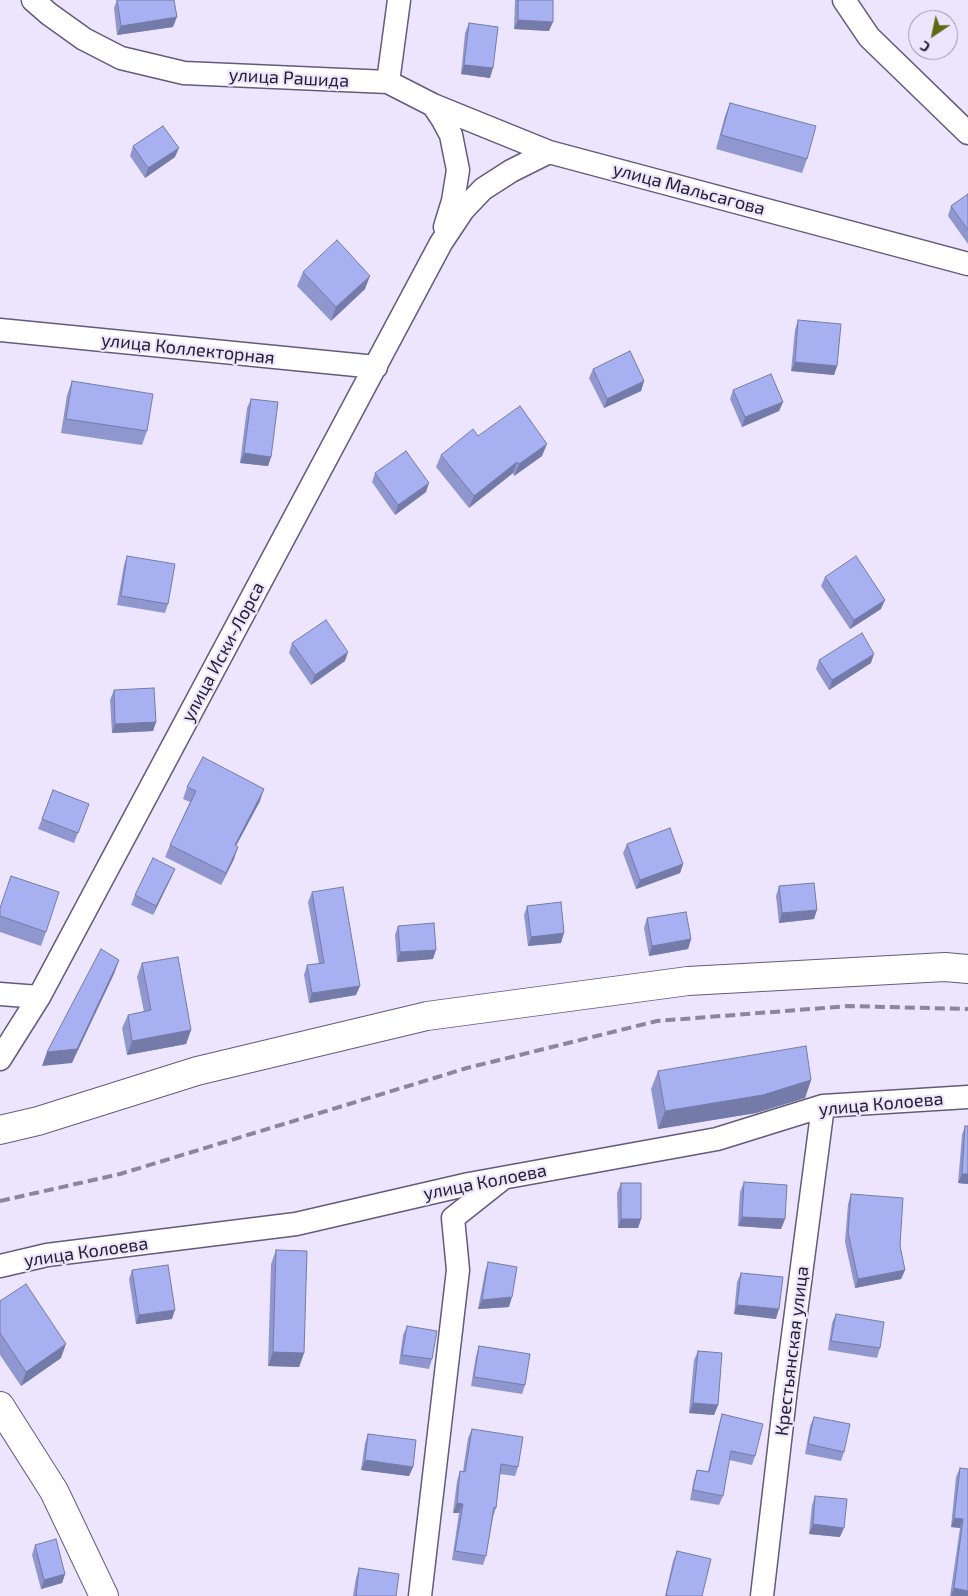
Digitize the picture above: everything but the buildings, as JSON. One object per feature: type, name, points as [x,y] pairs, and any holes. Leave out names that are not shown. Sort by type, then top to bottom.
[{"type":"street","name":"улица Рашида","points":[[33,0],[84,39],[121,58],[184,73],[388,82],[433,105],[549,152]]},
{"type":"street","points":[[388,82],[399,0]]},
{"type":"street","points":[[844,0],[869,37],[968,134]]},
{"type":"street","points":[[433,105],[451,135],[458,170],[453,201],[441,243]]},
{"type":"street","points":[[441,243],[463,210],[483,189],[511,171],[549,152]]},
{"type":"street","name":"улица Мальсагова","points":[[549,152],[968,264]]},
{"type":"street","name":"улица Иски-Лорса","points":[[0,1059],[38,997],[441,243]]},
{"type":"street","name":"улица Коллекторная","points":[[0,330],[376,367]]},
{"type":"street","points":[[1,1129],[38,1121],[197,1071],[427,1016],[688,981],[945,967],[968,969]]},
{"type":"street","points":[[0,994],[38,997]]},
{"type":"street","name":"улица Колоева","points":[[0,1266],[47,1255],[296,1224],[468,1184],[717,1140],[823,1106],[968,1097]]},
{"type":"street","name":"Крестьянская улица","points":[[762,1596],[786,1389],[823,1106]]},
{"type":"street","points":[[420,1596],[458,1270],[453,1218],[503,1178]]},
{"type":"street","points":[[0,1406],[54,1491],[104,1596]]},
{"type":"railway","points":[[0,1201],[120,1174],[467,1068],[657,1021],[849,1006],[968,1009]]}]
